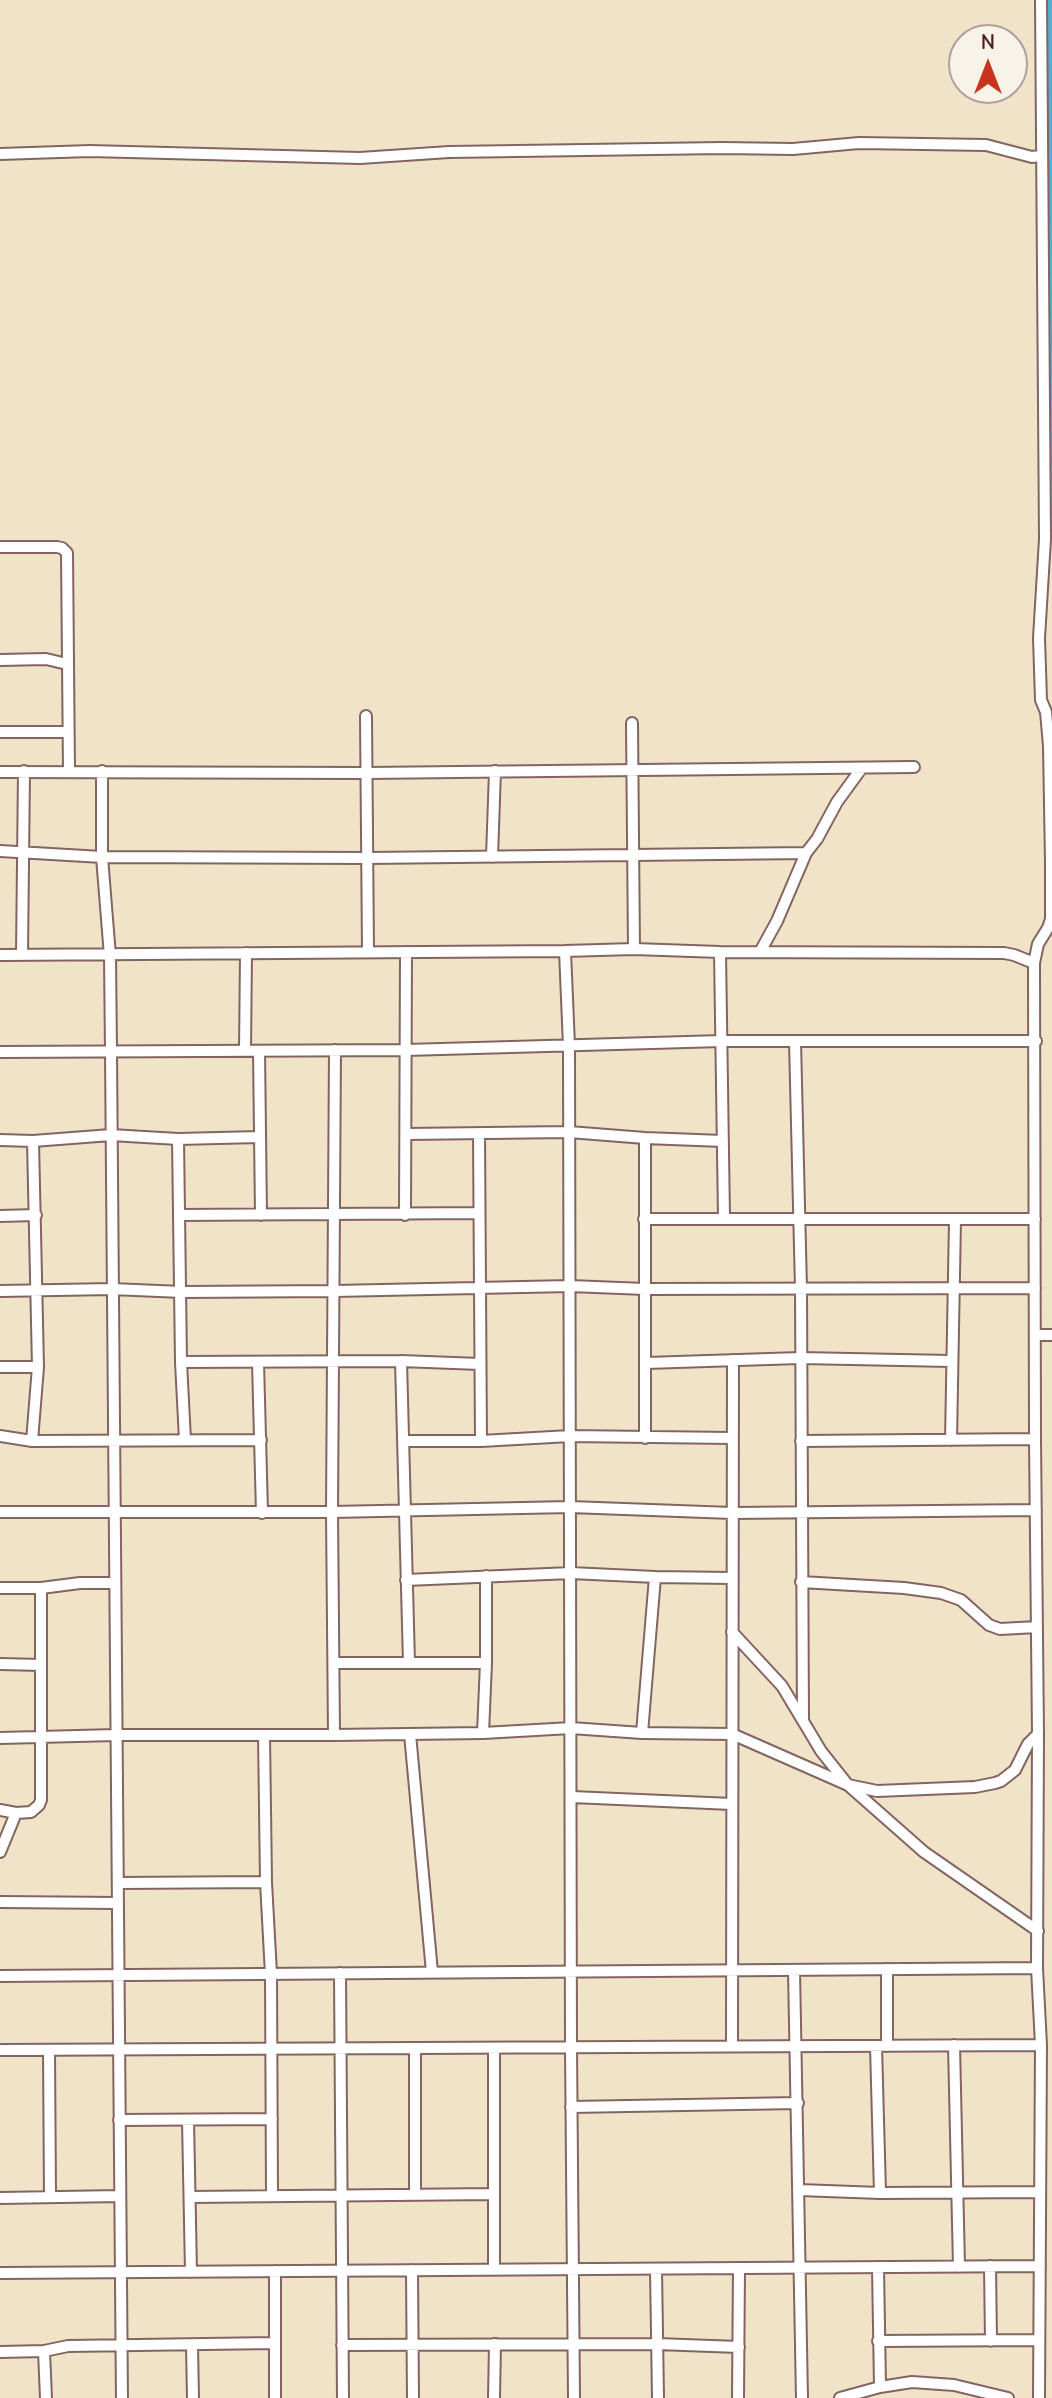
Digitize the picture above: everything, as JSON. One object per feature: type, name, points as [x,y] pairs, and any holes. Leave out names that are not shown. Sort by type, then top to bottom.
[{"type":"street","points":[[1039,2398],[1038,2340],[1043,2273],[1041,2045],[1037,1968],[1035,1439],[1044,1335],[1035,1288],[1034,963],[1051,912],[1049,746],[1046,712],[1041,700],[1039,638],[1045,539],[1041,0]]},
{"type":"street","points":[[0,154],[90,151],[360,158],[449,152],[793,149],[859,143],[986,145],[1040,156]]},
{"type":"street","points":[[0,547],[57,547],[66,550],[69,559],[69,771]]},
{"type":"street","points":[[0,660],[46,659],[67,664]]},
{"type":"street","points":[[366,716],[368,952]]},
{"type":"street","points":[[632,723],[634,949]]},
{"type":"street","points":[[0,732],[68,732]]},
{"type":"street","points":[[0,772],[367,773],[914,767]]},
{"type":"street","points":[[760,952],[806,853],[861,769]]},
{"type":"street","points":[[22,955],[24,771]]},
{"type":"street","points":[[102,771],[102,857],[110,956],[122,2398]]},
{"type":"street","points":[[492,857],[495,771]]},
{"type":"street","points":[[0,851],[102,857],[368,858],[806,853]]},
{"type":"street","points":[[0,955],[634,949],[1004,953],[1034,963]]},
{"type":"street","points":[[565,951],[569,1046],[574,2398]]},
{"type":"street","points":[[405,1215],[406,952]]},
{"type":"street","points":[[720,952],[724,1218]]},
{"type":"street","points":[[245,1051],[246,953]]},
{"type":"street","points":[[0,1052],[406,1050],[722,1041],[1036,1041]]},
{"type":"street","points":[[795,1041],[801,1289],[803,1721]]},
{"type":"street","points":[[334,1735],[335,1050]]},
{"type":"street","points":[[259,1051],[261,1215]]},
{"type":"street","points":[[406,1134],[569,1132],[723,1141]]},
{"type":"street","points":[[479,1134],[481,1441]]},
{"type":"street","points":[[0,1140],[33,1141],[111,1135],[178,1139],[259,1137]]},
{"type":"street","points":[[645,1138],[645,1438]]},
{"type":"street","points":[[178,1139],[185,1440]]},
{"type":"street","points":[[32,1441],[38,1367],[33,1141]]},
{"type":"street","points":[[179,1215],[479,1213]]},
{"type":"street","points":[[0,1216],[36,1215]]},
{"type":"street","points":[[644,1219],[1035,1219]]},
{"type":"street","points":[[951,1440],[955,1220]]},
{"type":"street","points":[[0,1291],[335,1291],[570,1286],[645,1289],[1035,1288]]},
{"type":"street","points":[[646,1363],[800,1358],[951,1361]]},
{"type":"street","points":[[732,2046],[733,1360]]},
{"type":"street","points":[[181,1362],[401,1361],[480,1364]]},
{"type":"street","points":[[401,1361],[409,1663]]},
{"type":"street","points":[[258,1362],[262,1513]]},
{"type":"street","points":[[0,1367],[38,1367]]},
{"type":"street","points":[[0,1436],[32,1441],[261,1440]]},
{"type":"street","points":[[404,1441],[570,1436],[732,1438]]},
{"type":"street","points":[[801,1441],[1035,1439]]},
{"type":"street","points":[[0,1512],[262,1513],[570,1507],[732,1513],[1036,1510]]},
{"type":"street","points":[[406,1580],[571,1573],[732,1578]]},
{"type":"street","points":[[483,1733],[486,1576]]},
{"type":"street","points":[[642,1733],[655,1577]]},
{"type":"street","points":[[801,1582],[941,1593],[961,1600],[982,1620],[1000,1629],[1037,1627]]},
{"type":"street","points":[[0,1588],[115,1583]]},
{"type":"street","points":[[0,1810],[31,1812],[39,1805],[41,1588]]},
{"type":"street","points":[[732,1632],[782,1686],[821,1751],[848,1785],[924,1852],[1038,1931]]},
{"type":"street","points":[[334,1663],[486,1663]]},
{"type":"street","points":[[0,1664],[41,1665]]},
{"type":"street","points":[[0,1738],[483,1733],[571,1728],[732,1734],[848,1785],[877,1791],[975,1787],[1001,1781],[1015,1770],[1028,1744],[1038,1734]]},
{"type":"street","points":[[410,1734],[432,1972]]},
{"type":"street","points":[[264,1735],[271,1974],[272,2196]]},
{"type":"street","points":[[572,1797],[732,1804]]},
{"type":"street","points":[[0,1852],[16,1813]]},
{"type":"street","points":[[118,1883],[266,1882]]},
{"type":"street","points":[[0,1902],[118,1903]]},
{"type":"street","points":[[0,1976],[1037,1968]]},
{"type":"street","points":[[880,2193],[882,2046],[887,1969]]},
{"type":"street","points":[[794,1970],[802,2398]]},
{"type":"street","points":[[340,1973],[343,2398]]},
{"type":"street","points":[[954,2045],[959,2267]]},
{"type":"street","points":[[0,2050],[1041,2045]]},
{"type":"street","points":[[415,2048],[415,2195]]},
{"type":"street","points":[[494,2048],[494,2270]]},
{"type":"street","points":[[49,2050],[50,2197]]},
{"type":"street","points":[[571,2107],[798,2103]]},
{"type":"street","points":[[119,2120],[272,2119]]},
{"type":"street","points":[[188,2120],[191,2272]]},
{"type":"street","points":[[799,2190],[1040,2192]]},
{"type":"street","points":[[190,2197],[494,2194]]},
{"type":"street","points":[[0,2198],[120,2196]]},
{"type":"street","points":[[0,2273],[990,2266],[1043,2273]]},
{"type":"street","points":[[990,2266],[991,2341]]},
{"type":"street","points":[[878,2267],[880,2387]]},
{"type":"street","points":[[738,2398],[739,2268]]},
{"type":"street","points":[[656,2269],[658,2398]]},
{"type":"street","points":[[412,2270],[413,2398]]},
{"type":"street","points":[[275,2271],[275,2398]]},
{"type":"street","points":[[878,2341],[1038,2340]]},
{"type":"street","points":[[0,2352],[44,2351],[68,2346],[274,2343]]},
{"type":"street","points":[[494,2398],[495,2344]]},
{"type":"street","points":[[342,2345],[657,2344],[739,2347]]},
{"type":"street","points":[[192,2345],[193,2398]]},
{"type":"street","points":[[44,2351],[46,2398]]},
{"type":"street","points":[[840,2398],[912,2382],[934,2382],[1008,2398]]},
{"type":"waterway","points":[[1050,0],[1052,528]]}]
